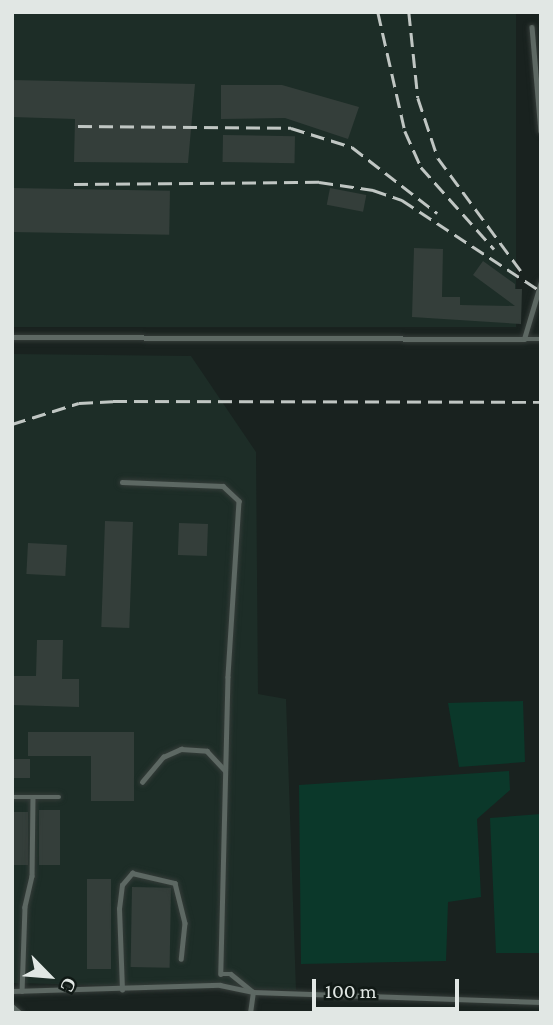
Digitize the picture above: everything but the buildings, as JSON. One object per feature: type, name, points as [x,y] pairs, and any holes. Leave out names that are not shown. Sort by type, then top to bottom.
[{"type":"lane","points":[[532,27],[541,131]]},
{"type":"lane","points":[[524,339],[541,282]]},
{"type":"lane","points":[[12,337],[541,339]]},
{"type":"lane","points":[[122,482],[223,486],[239,501],[226,771],[220,985]]},
{"type":"lane","points":[[142,782],[163,757],[181,749],[208,751],[226,771]]},
{"type":"lane","points":[[12,797],[59,797]]},
{"type":"lane","points":[[22,991],[25,907],[32,876],[33,797]]},
{"type":"lane","points":[[122,990],[119,909],[122,885],[132,873],[175,883],[185,923],[181,959]]},
{"type":"lane","points":[[221,974],[231,974],[253,992]]},
{"type":"lane","points":[[12,991],[122,990],[220,985],[253,992],[541,1002]]},
{"type":"lane","points":[[250,1013],[253,992]]},
{"type":"lane","points":[[12,1006],[20,1013]]},
{"type":"shaded area","points":[[12,12],[516,12],[516,327],[12,327]]},
{"type":"shaded area","points":[[12,354],[191,356],[256,452],[258,694],[286,699],[296,990],[12,983]]},
{"type":"green space","points":[[523,701],[525,762],[459,767],[448,703]]},
{"type":"green space","points":[[509,771],[510,790],[477,819],[481,897],[448,902],[446,961],[301,964],[299,785]]},
{"type":"green space","points":[[541,814],[541,953],[496,953],[490,818]]},
{"type":"railway","points":[[378,12],[405,131],[421,167],[494,249]]},
{"type":"railway","points":[[409,12],[418,98],[438,158],[521,271]]},
{"type":"railway","points":[[78,126],[291,128],[352,147],[437,213]]},
{"type":"railway","points":[[74,184],[319,182],[373,190],[402,200],[539,290]]},
{"type":"railway","points":[[12,424],[79,403],[113,401],[541,402]]}]
